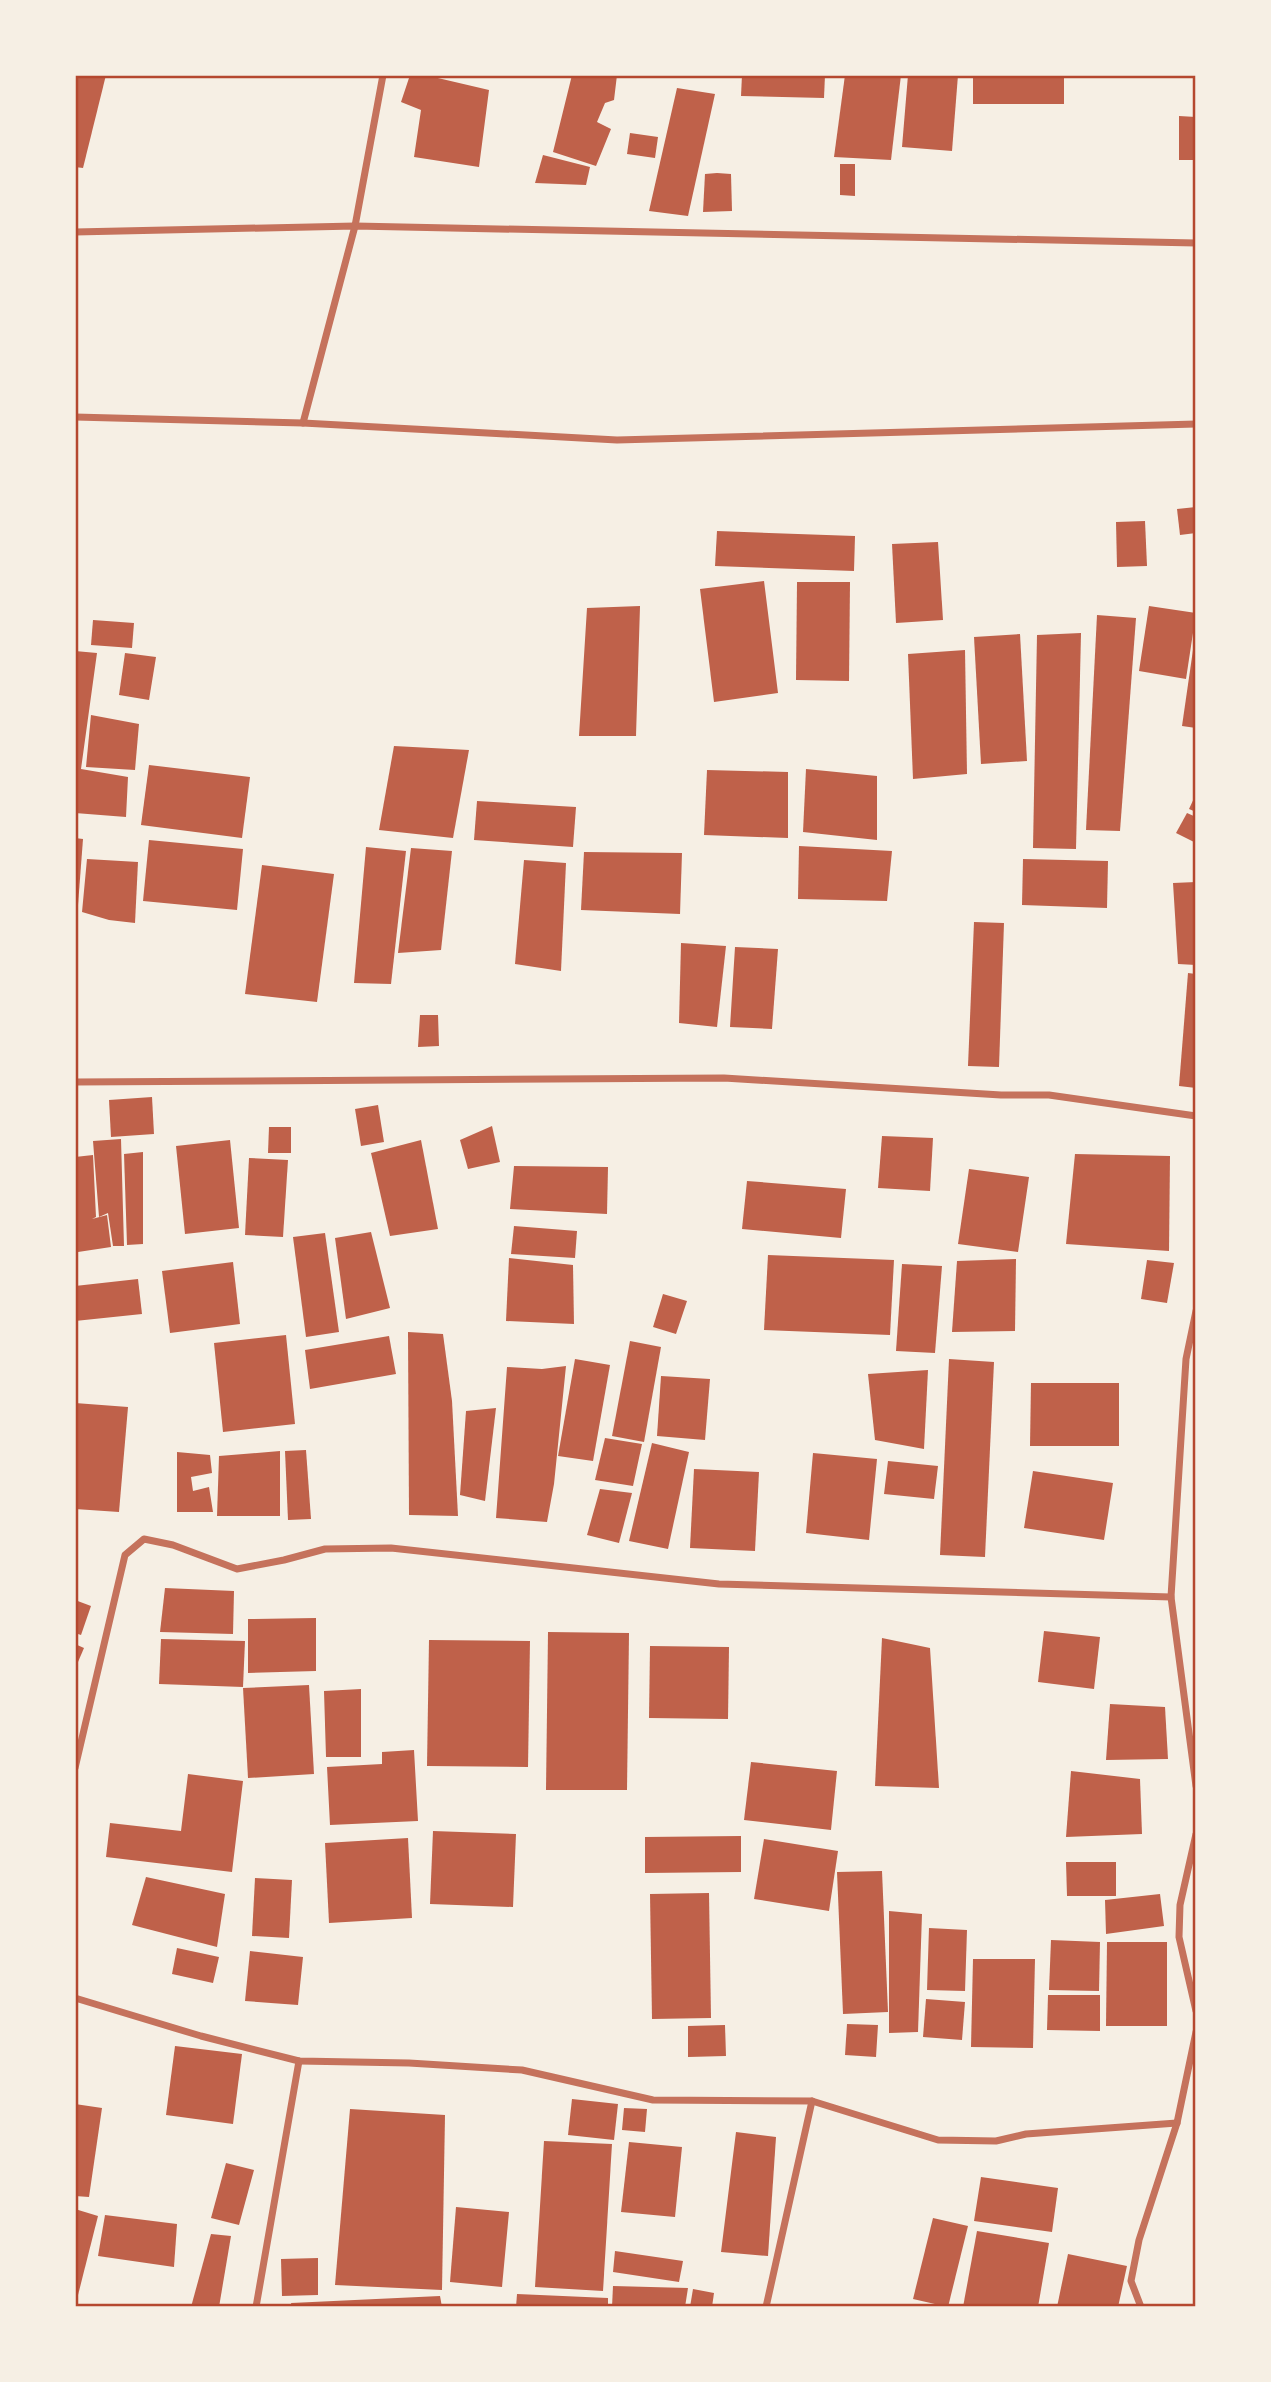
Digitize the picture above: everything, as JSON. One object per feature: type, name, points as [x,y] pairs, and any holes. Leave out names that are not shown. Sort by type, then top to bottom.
[{"type":"street","points":[[303,423],[355,226],[383,75]]},
{"type":"street","points":[[75,232],[355,226],[1196,243]]},
{"type":"street","points":[[75,417],[303,423],[617,440],[1196,424]]},
{"type":"street","points":[[75,1082],[724,1078],[1001,1095],[1049,1095],[1196,1116]]},
{"type":"street","points":[[1196,1311],[1186,1359],[1171,1597],[1196,1786]]},
{"type":"street","points":[[1186,1359],[1196,1360]]},
{"type":"street","points":[[75,1768],[125,1555],[144,1539],[173,1545],[237,1569],[325,1549],[391,1548],[719,1584],[1171,1597]]},
{"type":"street","points":[[1196,1834],[1180,1905],[1179,1937],[1196,2011]]},
{"type":"street","points":[[75,1998],[201,2036],[299,2061],[463,2065],[522,2070],[653,2100],[812,2101],[938,2140],[996,2141],[1026,2134],[1177,2123]]},
{"type":"street","points":[[1141,2307],[1131,2281],[1139,2240],[1177,2123],[1196,2032]]},
{"type":"street","points":[[256,2307],[299,2061]]},
{"type":"street","points":[[766,2307],[812,2101]]},
{"type":"building","points":[[75,75],[106,75],[83,168],[75,167]]},
{"type":"building","points":[[410,75],[425,75],[489,90],[479,167],[414,157],[421,110],[401,102]]},
{"type":"building","points":[[572,75],[617,75],[614,100],[605,103],[597,122],[611,129],[596,166],[553,152]]},
{"type":"building","points":[[742,75],[825,75],[824,98],[741,96]]},
{"type":"building","points":[[845,75],[901,75],[891,160],[834,157]]},
{"type":"building","points":[[908,75],[958,75],[952,151],[902,147]]},
{"type":"building","points":[[973,75],[1064,75],[1064,104],[973,104]]},
{"type":"building","points":[[677,88],[715,94],[688,216],[649,211]]},
{"type":"building","points":[[1179,116],[1196,117],[1196,160],[1179,160]]},
{"type":"building","points":[[630,133],[658,137],[655,158],[627,154]]},
{"type":"building","points":[[543,155],[590,167],[586,185],[535,183]]},
{"type":"building","points":[[840,164],[855,164],[855,196],[840,195]]},
{"type":"building","points":[[705,174],[731,174],[732,211],[703,212]]},
{"type":"building","points":[[1196,507],[1196,533],[1180,535],[1177,509]]},
{"type":"building","points":[[1145,521],[1147,566],[1117,567],[1116,522]]},
{"type":"building","points":[[717,531],[855,536],[854,571],[715,566]]},
{"type":"building","points":[[938,542],[943,620],[896,623],[892,544]]},
{"type":"building","points":[[764,581],[778,693],[714,702],[700,589]]},
{"type":"building","points":[[797,582],[850,582],[849,681],[796,680]]},
{"type":"building","points":[[640,606],[636,736],[579,736],[587,608]]},
{"type":"building","points":[[1149,606],[1196,613],[1186,679],[1139,671]]},
{"type":"building","points":[[1097,615],[1136,618],[1120,831],[1086,830]]},
{"type":"building","points":[[93,620],[134,623],[132,648],[91,645]]},
{"type":"building","points":[[1081,633],[1076,849],[1033,848],[1037,635]]},
{"type":"building","points":[[1020,634],[1027,761],[981,764],[974,637]]},
{"type":"building","points":[[1196,643],[1196,728],[1182,726]]},
{"type":"building","points":[[965,650],[967,774],[913,779],[908,654]]},
{"type":"building","points":[[75,651],[97,653],[81,769],[128,777],[126,817],[75,813]]},
{"type":"building","points":[[125,653],[156,657],[149,700],[119,695]]},
{"type":"building","points":[[91,715],[139,724],[135,770],[86,767]]},
{"type":"building","points":[[394,746],[469,750],[453,838],[379,830]]},
{"type":"building","points":[[149,765],[250,777],[242,838],[141,825]]},
{"type":"building","points":[[806,769],[877,776],[877,840],[803,832]]},
{"type":"building","points":[[707,770],[788,772],[788,838],[704,835]]},
{"type":"building","points":[[1196,794],[1196,812],[1189,809]]},
{"type":"building","points":[[477,801],[576,807],[573,847],[474,840]]},
{"type":"building","points":[[1187,813],[1196,817],[1196,843],[1176,833]]},
{"type":"building","points":[[75,838],[83,839],[78,905],[75,905]]},
{"type":"building","points":[[149,840],[243,849],[237,910],[143,901]]},
{"type":"building","points":[[799,846],[892,851],[887,901],[798,899]]},
{"type":"building","points":[[366,847],[406,851],[391,984],[354,983]]},
{"type":"building","points":[[411,848],[452,851],[441,950],[398,953]]},
{"type":"building","points":[[584,852],[682,853],[680,914],[581,910]]},
{"type":"building","points":[[87,859],[138,862],[135,923],[109,920],[82,912]]},
{"type":"building","points":[[1023,859],[1108,861],[1107,908],[1022,905]]},
{"type":"building","points":[[524,860],[566,863],[561,971],[515,964]]},
{"type":"building","points":[[262,865],[334,874],[317,1002],[245,994]]},
{"type":"building","points":[[1196,882],[1196,965],[1178,964],[1173,883]]},
{"type":"building","points":[[974,922],[1004,923],[999,1067],[968,1066]]},
{"type":"building","points":[[681,943],[726,946],[717,1027],[679,1023]]},
{"type":"building","points":[[735,947],[778,949],[772,1029],[730,1027]]},
{"type":"building","points":[[1188,973],[1196,974],[1196,1088],[1179,1086]]},
{"type":"building","points":[[420,1015],[438,1015],[439,1046],[418,1047]]},
{"type":"building","points":[[152,1097],[154,1134],[111,1137],[109,1100]]},
{"type":"building","points":[[378,1105],[384,1142],[361,1146],[355,1109]]},
{"type":"building","points":[[492,1126],[500,1162],[468,1169],[460,1140]]},
{"type":"building","points":[[269,1127],[291,1127],[291,1153],[268,1153]]},
{"type":"building","points":[[882,1136],[933,1138],[930,1191],[878,1188]]},
{"type":"building","points":[[121,1139],[124,1246],[113,1246],[108,1213],[99,1217],[93,1141]]},
{"type":"building","points":[[230,1140],[239,1228],[185,1234],[176,1146]]},
{"type":"building","points":[[421,1140],[438,1229],[390,1236],[371,1153]]},
{"type":"building","points":[[143,1152],[143,1244],[127,1245],[124,1154]]},
{"type":"building","points":[[1075,1154],[1170,1156],[1169,1251],[1066,1244]]},
{"type":"building","points":[[93,1155],[96,1217],[92,1219],[107,1215],[111,1247],[78,1252],[75,1157]]},
{"type":"building","points":[[249,1158],[288,1160],[283,1237],[245,1235]]},
{"type":"building","points":[[514,1166],[608,1167],[607,1214],[510,1209]]},
{"type":"building","points":[[969,1169],[1029,1177],[1018,1252],[958,1244]]},
{"type":"building","points":[[747,1181],[846,1189],[841,1238],[742,1229]]},
{"type":"building","points":[[514,1226],[577,1231],[575,1258],[511,1254]]},
{"type":"building","points":[[371,1232],[390,1308],[346,1319],[335,1238]]},
{"type":"building","points":[[325,1233],[339,1332],[306,1337],[293,1237]]},
{"type":"building","points":[[768,1255],[894,1260],[890,1335],[764,1330]]},
{"type":"building","points":[[509,1258],[573,1265],[574,1324],[506,1321]]},
{"type":"building","points":[[1016,1259],[1015,1331],[952,1332],[957,1261]]},
{"type":"building","points":[[1147,1260],[1174,1263],[1167,1303],[1141,1299]]},
{"type":"building","points":[[233,1262],[240,1324],[170,1333],[162,1271]]},
{"type":"building","points":[[902,1264],[942,1266],[935,1353],[896,1351]]},
{"type":"building","points":[[138,1279],[142,1314],[75,1321],[75,1286]]},
{"type":"building","points":[[663,1294],[687,1301],[676,1334],[653,1327]]},
{"type":"building","points":[[408,1332],[443,1334],[452,1401],[458,1516],[409,1515]]},
{"type":"building","points":[[286,1335],[295,1424],[223,1432],[214,1343]]},
{"type":"building","points":[[389,1336],[396,1374],[310,1389],[305,1350]]},
{"type":"building","points":[[630,1341],[661,1347],[644,1442],[612,1436]]},
{"type":"building","points":[[575,1359],[610,1365],[593,1461],[558,1456]]},
{"type":"building","points":[[949,1359],[994,1362],[985,1557],[940,1555]]},
{"type":"building","points":[[566,1366],[554,1484],[547,1522],[496,1518],[507,1367],[542,1369]]},
{"type":"building","points":[[928,1370],[924,1449],[875,1440],[868,1374]]},
{"type":"building","points":[[661,1376],[710,1379],[705,1440],[657,1436]]},
{"type":"building","points":[[1031,1383],[1119,1383],[1119,1446],[1030,1446]]},
{"type":"building","points":[[75,1403],[128,1407],[119,1512],[75,1509]]},
{"type":"building","points":[[496,1408],[485,1501],[460,1495],[466,1411]]},
{"type":"building","points":[[605,1438],[642,1444],[633,1486],[595,1480]]},
{"type":"building","points":[[652,1443],[689,1452],[668,1549],[629,1541]]},
{"type":"building","points":[[306,1450],[311,1519],[288,1520],[285,1451]]},
{"type":"building","points":[[280,1451],[280,1516],[217,1516],[219,1456]]},
{"type":"building","points":[[177,1452],[210,1455],[212,1473],[191,1477],[193,1491],[209,1487],[213,1512],[177,1512]]},
{"type":"building","points":[[813,1453],[877,1459],[869,1540],[806,1533]]},
{"type":"building","points":[[888,1461],[938,1466],[934,1499],[884,1494]]},
{"type":"building","points":[[694,1469],[759,1472],[755,1551],[690,1548]]},
{"type":"building","points":[[1033,1471],[1113,1483],[1104,1540],[1024,1528]]},
{"type":"building","points":[[600,1489],[632,1493],[619,1543],[587,1535]]},
{"type":"building","points":[[165,1588],[234,1591],[233,1634],[160,1632]]},
{"type":"building","points":[[75,1600],[91,1606],[81,1635],[75,1633]]},
{"type":"building","points":[[316,1618],[316,1671],[248,1673],[248,1619]]},
{"type":"building","points":[[1044,1631],[1100,1637],[1094,1689],[1038,1682]]},
{"type":"building","points":[[548,1632],[629,1633],[627,1790],[546,1790]]},
{"type":"building","points":[[882,1638],[930,1648],[939,1788],[875,1786]]},
{"type":"building","points":[[161,1639],[245,1641],[243,1687],[159,1684]]},
{"type":"building","points":[[429,1640],[530,1641],[528,1767],[427,1766]]},
{"type":"building","points":[[75,1644],[84,1648],[75,1669]]},
{"type":"building","points":[[650,1646],[729,1647],[728,1719],[649,1718]]},
{"type":"building","points":[[309,1685],[314,1774],[248,1778],[243,1688]]},
{"type":"building","points":[[361,1689],[361,1757],[326,1757],[324,1691]]},
{"type":"building","points":[[1110,1704],[1165,1707],[1168,1759],[1106,1760]]},
{"type":"building","points":[[414,1750],[418,1821],[330,1825],[327,1767],[382,1764],[382,1752]]},
{"type":"building","points":[[751,1762],[837,1771],[831,1830],[744,1820]]},
{"type":"building","points":[[1071,1771],[1140,1779],[1142,1834],[1066,1837]]},
{"type":"building","points":[[188,1774],[243,1781],[232,1872],[106,1857],[110,1823],[181,1831]]},
{"type":"building","points":[[433,1831],[516,1834],[513,1907],[430,1904]]},
{"type":"building","points":[[741,1836],[741,1872],[645,1873],[645,1837]]},
{"type":"building","points":[[408,1838],[412,1918],[329,1923],[325,1843]]},
{"type":"building","points":[[764,1839],[838,1851],[829,1911],[754,1899]]},
{"type":"building","points":[[1066,1862],[1116,1862],[1116,1896],[1067,1896]]},
{"type":"building","points":[[882,1871],[888,2012],[843,2014],[837,1872]]},
{"type":"building","points":[[146,1877],[225,1894],[217,1947],[132,1925]]},
{"type":"building","points":[[255,1878],[292,1880],[289,1938],[252,1936]]},
{"type":"building","points":[[709,1893],[711,2018],[652,2019],[650,1894]]},
{"type":"building","points":[[1160,1894],[1164,1926],[1106,1934],[1105,1900]]},
{"type":"building","points":[[889,1911],[922,1914],[918,2032],[889,2033]]},
{"type":"building","points":[[929,1928],[967,1930],[965,1991],[927,1990]]},
{"type":"building","points":[[1051,1940],[1100,1942],[1099,1991],[1049,1990]]},
{"type":"building","points":[[1107,1942],[1167,1942],[1167,2026],[1106,2026]]},
{"type":"building","points":[[177,1948],[219,1957],[213,1983],[172,1974]]},
{"type":"building","points":[[250,1951],[303,1957],[298,2005],[245,2001]]},
{"type":"building","points":[[973,1959],[1035,1959],[1033,2048],[971,2047]]},
{"type":"building","points":[[1048,1995],[1100,1995],[1100,2031],[1047,2030]]},
{"type":"building","points":[[926,1999],[965,2002],[962,2040],[923,2037]]},
{"type":"building","points":[[847,2024],[878,2025],[876,2057],[845,2055]]},
{"type":"building","points":[[725,2025],[726,2056],[688,2057],[688,2026]]},
{"type":"building","points":[[175,2046],[242,2054],[233,2124],[166,2115]]},
{"type":"building","points":[[572,2099],[618,2104],[614,2140],[568,2135]]},
{"type":"building","points":[[75,2104],[102,2108],[89,2197],[75,2196]]},
{"type":"building","points":[[624,2108],[647,2109],[645,2132],[622,2130]]},
{"type":"building","points":[[350,2109],[445,2115],[442,2290],[335,2285]]},
{"type":"building","points":[[736,2132],[776,2137],[768,2256],[721,2252]]},
{"type":"building","points":[[544,2141],[612,2144],[603,2291],[535,2287]]},
{"type":"building","points":[[629,2142],[682,2147],[675,2217],[621,2212]]},
{"type":"building","points":[[226,2163],[254,2170],[239,2225],[211,2218]]},
{"type":"building","points":[[981,2177],[1058,2188],[1052,2232],[974,2221]]},
{"type":"building","points":[[456,2207],[509,2212],[502,2287],[450,2282]]},
{"type":"building","points":[[75,2209],[98,2216],[76,2303],[75,2303]]},
{"type":"building","points":[[105,2215],[177,2224],[174,2267],[98,2256]]},
{"type":"building","points":[[933,2218],[968,2226],[948,2307],[913,2299]]},
{"type":"building","points":[[977,2231],[1049,2243],[1038,2307],[963,2307]]},
{"type":"building","points":[[211,2234],[231,2236],[219,2307],[191,2307]]},
{"type":"building","points":[[615,2251],[683,2261],[679,2282],[613,2272]]},
{"type":"building","points":[[1068,2254],[1127,2266],[1118,2307],[1057,2307]]},
{"type":"building","points":[[318,2258],[318,2295],[282,2296],[281,2259]]},
{"type":"building","points":[[613,2286],[688,2288],[685,2307],[612,2307]]},
{"type":"building","points":[[693,2289],[714,2293],[712,2307],[690,2307]]},
{"type":"building","points":[[517,2294],[608,2298],[608,2307],[516,2307]]},
{"type":"building","points":[[440,2296],[442,2307],[292,2307],[291,2303]]}]
